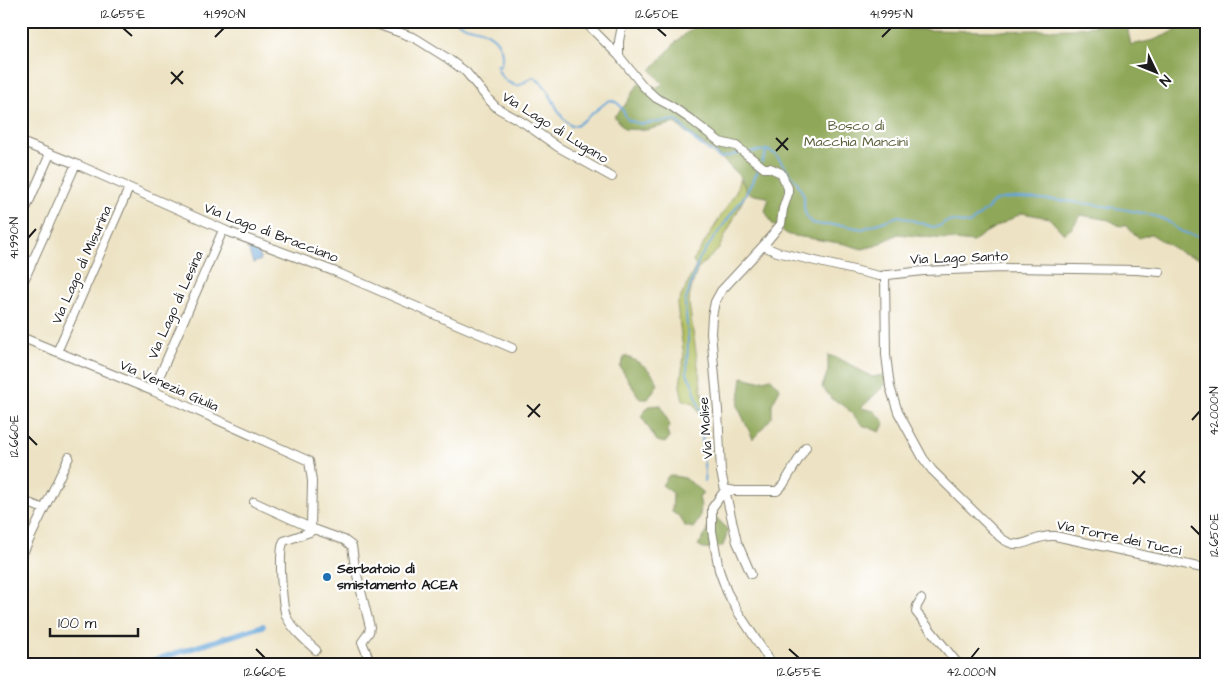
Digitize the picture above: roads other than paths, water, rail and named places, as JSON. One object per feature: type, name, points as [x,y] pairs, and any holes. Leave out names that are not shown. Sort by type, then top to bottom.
[{"type":"street","name":"Via Lago di Lugano","points":[[363,21],[415,38],[447,58],[466,72],[497,108],[524,123],[558,147],[612,177]]},
{"type":"street","points":[[584,21],[619,56]]},
{"type":"street","points":[[619,56],[619,42],[623,21]]},
{"type":"street","name":"Via Molise","points":[[619,56],[643,86],[656,98],[684,115],[720,142],[736,146],[761,165],[781,173],[788,188],[780,224],[763,246],[720,290],[712,316],[711,333],[721,472],[737,542],[751,574]]},
{"type":"street","name":"Via Lago di Bracciano","points":[[21,142],[76,164],[223,230],[336,272],[512,348]]},
{"type":"street","points":[[21,220],[50,154]]},
{"type":"street","points":[[21,286],[76,164]]},
{"type":"street","name":"Via Lago di Misurina","points":[[57,352],[129,188]]},
{"type":"street","name":"Via Lago di Lesina","points":[[153,391],[223,230]]},
{"type":"street","name":"Via Lago Santo","points":[[763,246],[777,252],[885,276],[923,271],[1003,268],[1160,272]]},
{"type":"street","name":"Via Torre dei Tucci","points":[[885,276],[887,365],[890,387],[898,412],[928,466],[1000,537],[1010,544],[1018,546],[1042,536],[1055,536],[1207,569]]},
{"type":"street","name":"Via Venezia Giulia","points":[[21,337],[153,391],[264,442],[306,459],[310,462],[311,467],[311,530]]},
{"type":"street","points":[[772,664],[727,592],[719,570],[712,531],[712,508],[725,490],[771,492],[779,490],[806,447]]},
{"type":"street","points":[[21,557],[69,457]]},
{"type":"street","points":[[21,500],[44,509]]},
{"type":"street","points":[[254,502],[311,530],[347,542],[353,548],[355,567],[370,627],[362,642],[371,664]]},
{"type":"street","points":[[311,530],[282,543],[281,562],[284,611],[293,627],[316,650]]},
{"type":"street","points":[[921,598],[916,612],[958,664]]},
{"type":"water","points":[[256,246],[261,260],[253,263],[248,249]]},
{"type":"waterway","points":[[455,21],[490,34],[500,46],[502,61],[500,66],[497,65],[499,73],[504,79],[518,86],[533,77],[545,87],[560,114],[571,126],[579,124],[609,100],[619,104],[628,120],[641,124],[676,120],[697,142],[720,158],[740,153]]},
{"type":"waterway","points":[[750,152],[767,150],[775,154],[797,182],[804,196],[804,208],[807,218],[812,223],[842,225],[862,229],[899,216],[933,227],[952,221],[969,224],[995,201],[1007,198],[1026,198],[1132,211],[1165,220],[1188,234],[1207,237]]},
{"type":"waterway","points":[[762,162],[767,150]]},
{"type":"waterway","points":[[704,481],[702,443],[704,422],[692,383],[687,374],[688,338],[685,302],[699,259],[745,195],[759,169]]},
{"type":"waterway","points":[[142,664],[263,626]]},
{"type":"place","name":"Serbatoio di smistamento ACEA","points":[[327,577]]},
{"type":"park label","name":"Bosco di Macchia Mancini","points":[[856,134]]}]
